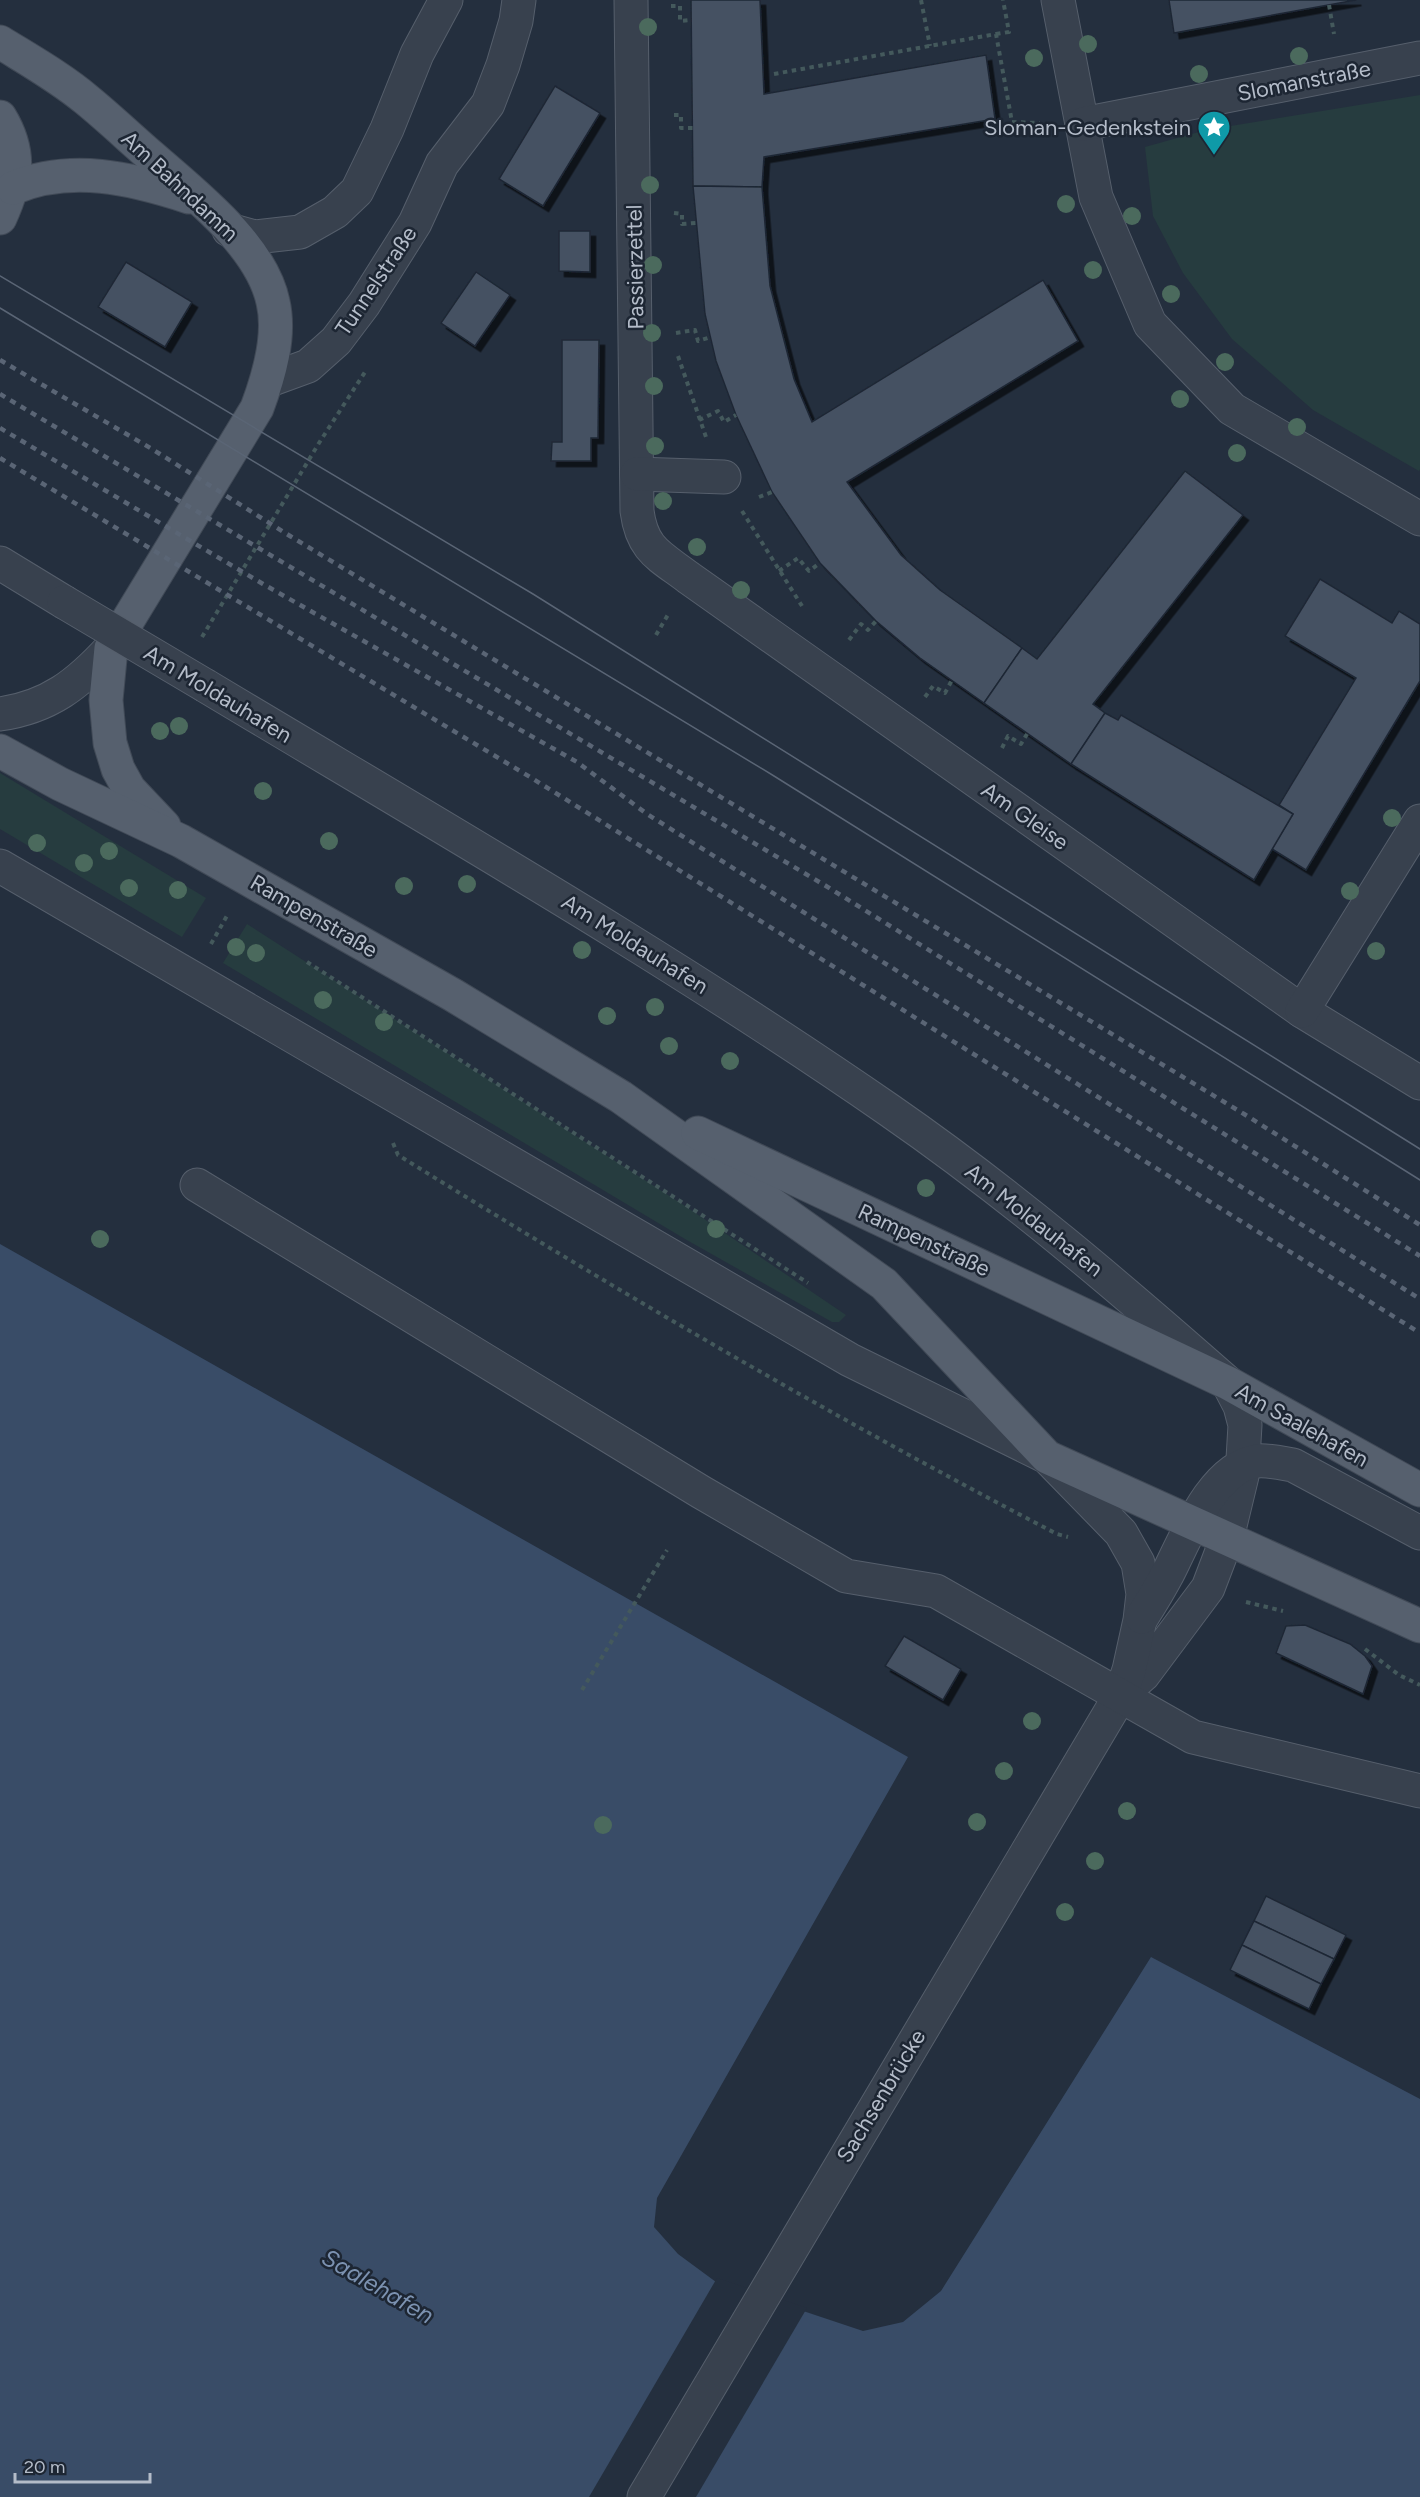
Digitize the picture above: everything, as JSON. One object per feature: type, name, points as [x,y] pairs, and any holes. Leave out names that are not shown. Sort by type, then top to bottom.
[{"type":"main road","name":"Am Bahndamm","points":[[0,42],[86,99],[202,201],[249,252],[265,278],[273,300],[276,322],[267,381]]},
{"type":"main road","points":[[0,117],[11,136],[16,157],[13,188],[0,218]]},
{"type":"main road","points":[[13,188],[25,183],[70,175],[119,177],[202,201]]},
{"type":"main road","points":[[181,841],[150,815],[129,789],[118,769],[110,742],[106,700],[111,648],[257,408],[267,381]]},
{"type":"main road","name":"Rampenstraße","points":[[0,752],[60,784],[181,841],[453,995],[621,1096],[884,1284],[1047,1458]]},
{"type":"main road","name":"Rampenstraße","points":[[621,1096],[1228,1383]]},
{"type":"main road","name":"Am Saalehafen","points":[[1228,1383],[1420,1490]]},
{"type":"main road","points":[[1047,1458],[1420,1626]]},
{"type":"street","points":[[229,230],[255,237],[300,232],[335,212],[357,191],[387,129],[417,54],[446,0]]},
{"type":"street","name":"Tunnelstraße","points":[[267,381],[308,366],[336,341],[364,304],[415,223],[442,164],[488,104],[503,65],[516,21],[519,0]]},
{"type":"street","name":"Passierzettel","points":[[631,0],[637,474],[640,534]]},
{"type":"street","points":[[1058,0],[1096,197],[1150,324],[1232,409],[1420,519]]},
{"type":"street","name":"Slomanstraße","points":[[1083,124],[1420,58]]},
{"type":"street","points":[[637,474],[724,477]]},
{"type":"street","name":"Am Gleise","points":[[640,534],[652,550],[689,578],[1302,1011],[1420,1083]]},
{"type":"street","name":"Am Moldauhafen","points":[[0,563],[680,970],[891,1111],[1086,1258],[1228,1383]]},
{"type":"street","points":[[0,714],[34,708],[58,695],[92,669],[111,648]]},
{"type":"street","points":[[1302,1011],[1420,820]]},
{"type":"street","points":[[0,866],[850,1360],[1047,1458]]},
{"type":"street","points":[[197,1185],[701,1492],[846,1576],[936,1591],[1192,1737],[1420,1791]]},
{"type":"street","name":"Am Saalehafen","points":[[1227,1538],[1238,1504],[1245,1425],[1240,1406],[1228,1383]]},
{"type":"street","name":"Sachsenbrücke","points":[[644,2497],[815,2205],[1120,1696],[1129,1670],[1140,1620],[1143,1594],[1141,1573],[1129,1545],[1079,1487],[1047,1458]]},
{"type":"street","name":"Am Saalehafen","points":[[1140,1620],[1163,1582],[1192,1523],[1219,1486],[1243,1467],[1255,1462],[1271,1461],[1293,1465],[1420,1533]]},
{"type":"street","name":"Sachsenbrücke","points":[[1120,1696],[1143,1675],[1208,1588],[1227,1538]]},
{"type":"path","points":[[921,0],[930,46]]},
{"type":"path","points":[[774,74],[1009,32],[1003,0]]},
{"type":"path","points":[[680,6],[680,21],[691,20]]},
{"type":"path","points":[[996,34],[1012,122],[1083,124]]},
{"type":"path","points":[[681,115],[681,128],[693,128]]},
{"type":"path","points":[[682,213],[682,224],[696,224]]},
{"type":"path","points":[[670,333],[695,330],[698,341],[711,337]]},
{"type":"path","points":[[678,355],[699,420],[724,477],[779,571],[808,612]]},
{"type":"path","points":[[699,420],[718,411],[724,422],[736,415]]},
{"type":"path","points":[[195,648],[319,442]]},
{"type":"path","points":[[779,571],[798,558],[809,571],[820,563]]},
{"type":"path","points":[[844,648],[861,624],[868,630],[876,621]]},
{"type":"path","points":[[933,686],[945,693],[952,680]]},
{"type":"path","points":[[1008,736],[1021,744],[1027,734]]},
{"type":"path","points":[[206,952],[229,912],[239,918]]},
{"type":"path","points":[[299,957],[817,1289]]},
{"type":"path","points":[[389,1134],[398,1155],[545,1246],[787,1389],[1057,1534],[1079,1540]]},
{"type":"path","points":[[582,1690],[667,1550]]},
{"type":"path","points":[[1249,1604],[1293,1615]]},
{"type":"path","points":[[1364,1647],[1399,1674],[1420,1684]]},
{"type":"green space","points":[[1420,95],[1419,471],[1313,410],[1232,339],[1183,273],[1153,216],[1145,147],[1206,130]]},
{"type":"green space","points":[[0,773],[206,898],[182,937],[0,829]]},
{"type":"green space","points":[[247,924],[682,1204],[846,1315],[839,1322],[832,1322],[685,1239],[223,963]]},
{"type":"water","name":"Saalehafen","points":[[0,1244],[908,1757],[657,2198],[654,2227],[678,2254],[716,2282],[863,2331],[903,2322],[941,2291],[1151,1957],[1420,2099],[1420,2497],[0,2497]]},
{"type":"pier","points":[[717,2278],[807,2308],[696,2497],[589,2497]]},
{"type":"building","points":[[691,0],[760,0],[764,94],[986,55],[995,119],[764,157],[762,187],[693,186]]},
{"type":"building","points":[[1169,0],[1356,0],[1174,33]]},
{"type":"building","points":[[555,86],[600,113],[543,206],[499,179]]},
{"type":"building","points":[[693,186],[762,187],[770,286],[794,379],[812,422],[1043,280],[1078,341],[847,482],[901,555],[940,590],[1022,648],[984,703],[920,658],[876,621],[820,563],[772,492],[736,415],[716,361],[705,314]]},
{"type":"building","points":[[559,231],[590,231],[590,272],[559,271]]},
{"type":"building","points":[[126,262],[192,302],[165,347],[98,307]]},
{"type":"building","points":[[476,272],[510,295],[475,346],[441,323]]},
{"type":"building","points":[[562,340],[599,340],[598,438],[591,438],[591,461],[551,461],[552,442],[562,442]]},
{"type":"building","points":[[1185,471],[1243,515],[1093,704],[1105,713],[1071,764],[984,703],[1022,648],[1037,659]]},
{"type":"building","points":[[1320,579],[1392,623],[1399,611],[1420,624],[1420,681],[1306,870],[1272,849],[1293,814],[1279,805],[1356,678],[1285,636]]},
{"type":"building","points":[[1105,713],[1118,720],[1121,715],[1293,814],[1254,880],[1071,764]]},
{"type":"building","points":[[1305,1625],[1350,1644],[1365,1656],[1372,1666],[1363,1694],[1276,1653],[1286,1626]]},
{"type":"building","points":[[904,1636],[961,1669],[943,1700],[885,1666]]},
{"type":"building","points":[[1266,1896],[1346,1935],[1334,1959],[1254,1921]]},
{"type":"building","points":[[1254,1921],[1334,1959],[1321,1984],[1242,1945]]},
{"type":"building","points":[[1242,1945],[1321,1984],[1309,2009],[1230,1970]]},
{"type":"tram line","points":[[0,276],[533,594],[1420,1149]]},
{"type":"tram line","points":[[0,308],[774,776],[1420,1180]]},
{"type":"railway","points":[[0,360],[152,449],[290,536],[1244,1114],[1420,1225]]},
{"type":"railway","points":[[0,394],[826,886],[1420,1256]]},
{"type":"railway","points":[[0,428],[263,584],[577,762],[647,814],[1420,1299]]},
{"type":"railway","points":[[0,458],[530,777],[1420,1333]]},
{"type":"place","name":"Sloman-Gedenkstein","points":[[1214,156]]}]
